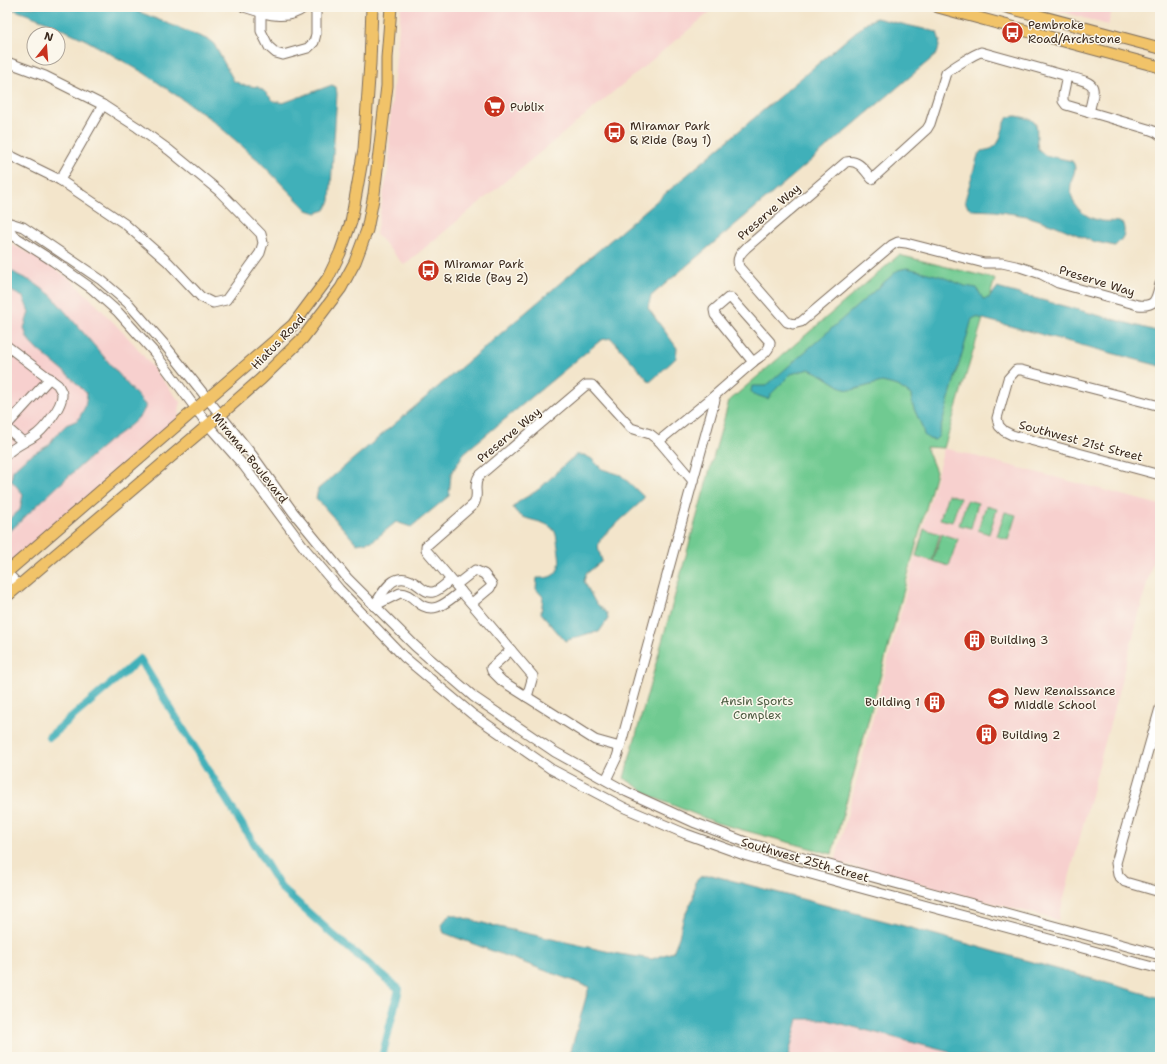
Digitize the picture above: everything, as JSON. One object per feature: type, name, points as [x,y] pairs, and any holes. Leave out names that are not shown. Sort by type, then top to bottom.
[{"type":"main road","name":"Hiatus Road","points":[[7,573],[293,325],[328,278],[340,253],[351,222],[359,182],[364,142],[370,63],[372,7]]},
{"type":"main road","name":"Hiatus Road","points":[[7,596],[220,415],[303,338],[341,288],[355,262],[367,230],[375,184],[387,86],[390,7]]},
{"type":"main road","points":[[938,7],[1160,67]]},
{"type":"main road","points":[[1006,7],[1160,48]]},
{"type":"main road","points":[[359,182],[375,184]]},
{"type":"street","points":[[244,7],[261,13],[287,16],[299,12],[305,7]]},
{"type":"street","points":[[261,13],[261,31],[269,47],[276,53],[283,55],[308,48],[314,42],[316,34],[316,13],[313,7]]},
{"type":"street","name":"Preserve Way","points":[[1067,76],[981,52],[976,54],[946,73],[930,124],[927,129],[872,179],[858,163],[852,161],[846,162],[739,255],[739,267],[787,322],[793,324],[801,322],[892,245],[898,242],[984,263],[1002,263],[1020,267],[1041,274],[1058,283],[1138,305],[1146,306],[1152,304],[1157,296],[1160,284]]},
{"type":"street","points":[[7,62],[45,76],[103,105],[138,127],[169,150],[219,191],[261,234],[263,243],[260,253],[226,300],[213,303],[201,297],[168,262],[125,224],[60,180],[7,154]]},
{"type":"street","points":[[1089,112],[1094,94],[1092,85],[1088,82],[1067,76],[1062,101],[1066,106],[1159,132]]},
{"type":"street","points":[[60,180],[103,105]]},
{"type":"street","name":"Miramar Boulevard","points":[[7,222],[23,227],[101,280],[128,303],[164,344],[208,399],[253,456],[293,512],[348,579],[416,646],[474,697]]},
{"type":"street","name":"Miramar Boulevard","points":[[7,226],[14,236],[91,288],[118,312],[154,352],[196,409],[244,466],[306,550],[339,589],[404,657],[470,712]]},
{"type":"street","points":[[659,441],[714,396],[768,349],[770,346],[770,342],[731,298],[728,298],[714,310],[715,315],[753,362]]},
{"type":"street","points":[[7,346],[50,378],[58,385],[62,393],[54,415],[34,437],[14,447],[7,454]]},
{"type":"street","name":"Southwest 21st Street","points":[[1160,406],[1029,371],[1016,370],[1008,378],[997,418],[999,426],[1004,431],[1012,434],[1160,475]]},
{"type":"street","points":[[23,442],[7,427],[50,378]]},
{"type":"street","name":"Preserve Way","points":[[527,697],[533,676],[426,550],[426,546],[477,500],[474,486],[479,476],[586,384],[592,385],[633,430],[650,434],[659,441],[693,481]]},
{"type":"street","points":[[606,780],[620,747],[715,400],[714,396]]},
{"type":"street","points":[[374,606],[400,593],[404,593],[410,595],[421,606],[437,608],[456,585],[475,570],[484,574],[492,584],[490,588],[472,603]]},
{"type":"street","points":[[7,573],[19,585]]},
{"type":"street","points":[[374,606],[386,587],[401,578],[410,580],[424,590],[433,592],[456,585]]},
{"type":"street","points":[[511,650],[491,668],[502,681],[595,740],[620,747]]},
{"type":"street","name":"Southwest 25th Street","points":[[474,697],[555,752],[627,792],[692,822],[748,843],[1160,954]]},
{"type":"street","points":[[1160,708],[1116,863],[1118,874],[1125,882],[1160,892]]},
{"type":"street","name":"Southwest 25th Street","points":[[470,712],[551,769],[625,808],[686,834],[747,856],[1160,969]]},
{"type":"shaded area","points":[[401,7],[716,7],[404,265],[376,234],[389,164],[390,120]]},
{"type":"shaded area","points":[[1046,7],[1113,7],[1108,25]]},
{"type":"shaded area","points":[[7,242],[39,258],[70,279],[134,344],[180,402],[179,418],[7,567]]},
{"type":"shaded area","name":"New Renaissance Middle School","points":[[944,448],[1160,505],[1160,534],[1058,920],[835,862]]},
{"type":"shaded area","points":[[798,1019],[823,1019],[968,1057],[788,1057]]},
{"type":"green space","name":"Ansin Sports Complex","points":[[899,255],[995,279],[944,448],[926,447],[936,472],[832,854],[717,823],[655,798],[624,778],[729,401]]},
{"type":"green space","points":[[948,494],[960,498],[952,522],[940,519]]},
{"type":"green space","points":[[967,500],[978,503],[971,528],[959,525]]},
{"type":"green space","points":[[986,506],[997,509],[989,534],[978,530]]},
{"type":"green space","points":[[1005,512],[1016,515],[1008,540],[997,536]]},
{"type":"green space","points":[[924,529],[940,534],[932,561],[916,556]]},
{"type":"green space","points":[[942,534],[958,539],[949,566],[933,561]]},
{"type":"water","points":[[7,7],[127,7],[209,40],[214,44],[234,81],[243,85],[258,87],[274,101],[283,103],[332,85],[336,87],[337,94],[330,201],[325,210],[316,213],[307,210],[258,160],[212,120],[144,73],[86,40],[66,31],[66,26],[56,26]]},
{"type":"water","points":[[876,18],[937,32],[940,41],[937,54],[651,296],[648,308],[677,348],[676,358],[650,382],[611,338],[601,340],[464,453],[451,474],[449,496],[411,527],[396,522],[373,541],[357,544],[316,498],[318,489],[867,22]]},
{"type":"water","points":[[1016,116],[1034,122],[1037,130],[1038,149],[1045,155],[1072,161],[1075,170],[1071,182],[1071,193],[1079,210],[1097,220],[1123,224],[1123,236],[1115,246],[1092,241],[1054,225],[1027,216],[995,211],[973,210],[967,206],[965,200],[978,155],[981,151],[991,149],[997,145],[1006,120],[1008,117]]},
{"type":"water","points":[[7,268],[33,282],[51,295],[146,406],[135,421],[109,441],[7,534],[7,521],[20,510],[23,494],[11,480],[13,470],[26,458],[49,445],[54,437],[66,425],[78,420],[85,407],[87,394],[68,375],[31,344],[24,328],[29,312],[23,297],[7,289]]},
{"type":"water","points":[[907,268],[940,276],[965,286],[977,288],[983,299],[989,298],[997,288],[1160,332],[1160,366],[976,317],[972,319],[938,437],[935,440],[929,439],[924,435],[911,400],[911,395],[898,386],[882,382],[852,390],[844,389],[822,375],[809,369],[791,374],[768,399],[753,394],[751,391],[752,386],[766,386],[898,270]]},
{"type":"water","points":[[576,455],[584,455],[592,459],[602,469],[621,475],[644,497],[642,501],[603,536],[598,546],[602,561],[586,574],[584,581],[595,602],[607,613],[608,619],[599,632],[590,633],[565,641],[541,613],[543,597],[536,589],[537,578],[547,578],[552,576],[558,569],[560,558],[556,534],[551,527],[546,524],[521,516],[513,507],[539,489]]},
{"type":"water","points":[[711,875],[904,926],[1160,998],[1160,1057],[968,1057],[823,1019],[798,1019],[788,1057],[569,1057],[589,987],[444,933],[441,925],[450,914],[494,926],[619,954],[652,959],[673,952],[679,937],[683,919],[693,899],[695,882],[700,877]]},
{"type":"waterway","points":[[49,737],[140,659],[281,888],[332,934],[399,989],[382,1057]]},
{"type":"place","name":"Pembroke Road/Archstone","points":[[1013,32]]},
{"type":"place","name":"Publix","points":[[495,107]]},
{"type":"place","name":"Miramar Park & Ride (Bay 1)","points":[[615,133]]},
{"type":"place","name":"Miramar Park & Ride (Bay 2)","points":[[429,271]]},
{"type":"place","name":"Building 3","points":[[974,640]]},
{"type":"place","name":"New Renaissance Middle School","points":[[998,698]]},
{"type":"place","name":"Building 1","points":[[935,702]]},
{"type":"place","name":"Building 2","points":[[987,735]]}]
